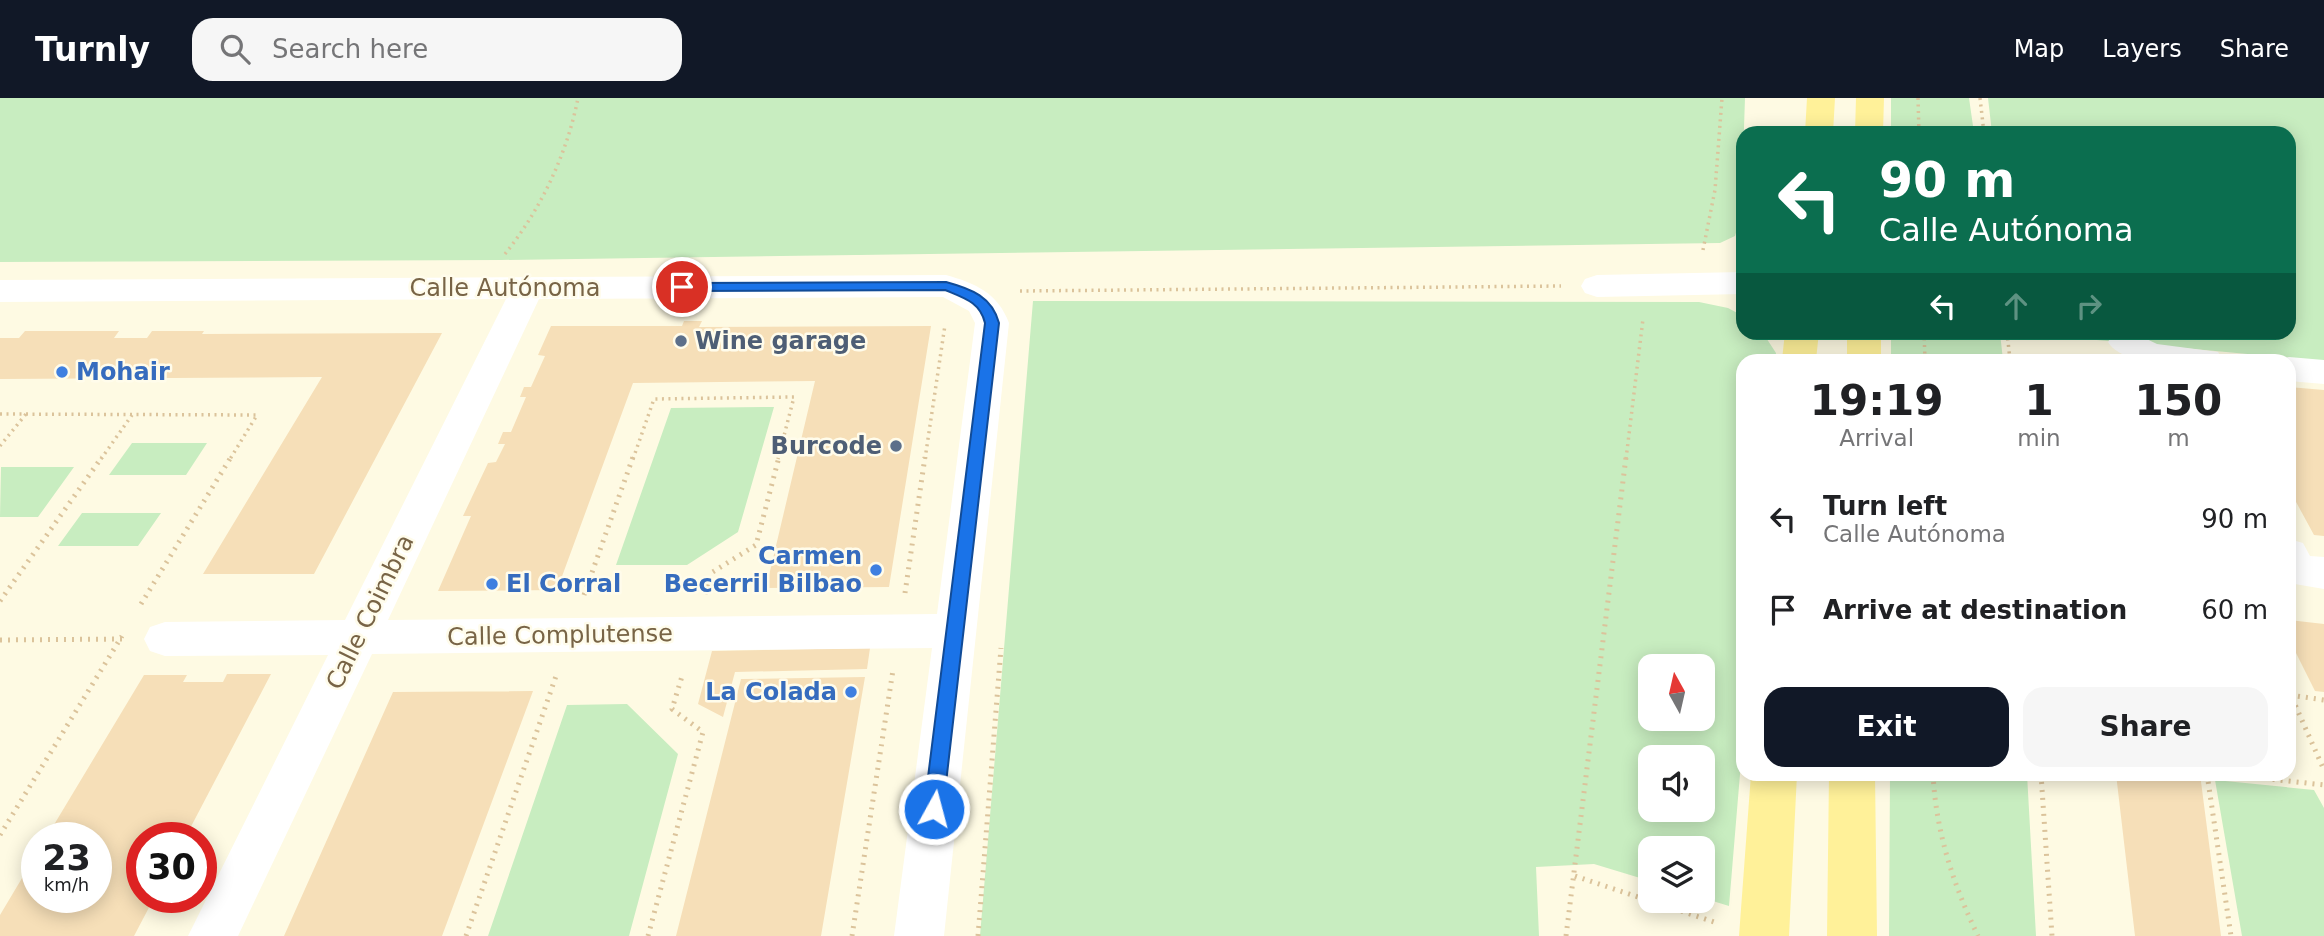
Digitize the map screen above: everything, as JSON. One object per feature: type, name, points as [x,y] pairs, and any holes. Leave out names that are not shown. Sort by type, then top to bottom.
[{"type":"main road","points":[[1819,126],[1821,98]]},
{"type":"main road","points":[[1869,126],[1870,98]]},
{"type":"main road","points":[[1747,932],[1773,781]]},
{"type":"main road","points":[[1852,781],[1852,936]]},
{"type":"street","name":"Calle Autónoma","points":[[0,291],[514,273],[946,286],[975,297],[988,309],[1007,314]]},
{"type":"street","name":"Calle Coimbra","points":[[214,936],[358,637],[514,273]]},
{"type":"street","points":[[1597,286],[1736,283]]},
{"type":"street","points":[[1695,286],[1736,301]]},
{"type":"street","points":[[919,936],[955,631],[1007,314]]},
{"type":"street","points":[[2125,342],[2149,354]]},
{"type":"street","points":[[2296,370],[2324,372]]},
{"type":"street","points":[[2296,566],[2298,570],[2324,573]]},
{"type":"street","name":"Calle Complutense","points":[[142,627],[358,637],[955,631]]},
{"type":"path","points":[[514,273],[526,230],[575,121],[578,98]]},
{"type":"path","points":[[1703,252],[1715,190],[1722,98]]},
{"type":"path","points":[[1918,98],[1919,126]]},
{"type":"path","points":[[1980,98],[1983,126]]},
{"type":"path","points":[[1012,284],[1020,291],[1597,286]]},
{"type":"path","points":[[1007,314],[1020,291]]},
{"type":"path","points":[[852,936],[946,328],[942,318]]},
{"type":"path","points":[[1566,936],[1645,321]]},
{"type":"path","points":[[466,936],[654,399],[794,397],[756,545],[711,573],[672,709],[703,732],[648,936]]},
{"type":"path","points":[[0,414],[257,415],[142,627],[120,639],[0,640]]},
{"type":"path","points":[[0,446],[26,414]]},
{"type":"path","points":[[0,601],[133,414]]},
{"type":"path","points":[[0,835],[120,639],[142,627]]},
{"type":"path","points":[[978,936],[1002,646]]},
{"type":"path","points":[[2296,695],[2324,700]]},
{"type":"path","points":[[2296,707],[2324,770]]},
{"type":"path","points":[[1934,781],[1941,845],[1954,888],[1978,936]]},
{"type":"path","points":[[2041,781],[2052,936]]},
{"type":"path","points":[[2208,781],[2231,936]]},
{"type":"path","points":[[2288,781],[2324,785]]},
{"type":"path","points":[[1575,876],[1638,897]]},
{"type":"path","points":[[1688,913],[1747,932]]},
{"type":"green space","points":[[0,98],[1745,98],[1744,126],[1736,126],[1736,233],[1735,236],[1720,243],[501,260],[0,262]]},
{"type":"green space","points":[[1891,98],[1969,98],[1973,126],[1891,126]]},
{"type":"green space","points":[[1988,98],[2324,98],[2324,361],[2296,358],[2296,354],[2248,354],[2098,340],[2296,340],[2296,126],[1991,126]]},
{"type":"green space","points":[[1033,301],[1699,302],[1736,312],[1736,340],[1768,340],[1776,354],[1736,354],[1736,781],[1739,781],[1729,906],[1715,902],[1715,836],[1638,836],[1638,877],[1594,864],[1536,867],[1539,936],[980,936]]},
{"type":"green space","points":[[1891,340],[2001,340],[2002,354],[1891,354]]},
{"type":"green space","points":[[774,407],[738,532],[687,565],[616,565],[671,408]]},
{"type":"green space","points":[[132,443],[207,443],[186,475],[109,475]]},
{"type":"green space","points":[[1,467],[74,467],[38,517],[0,517]]},
{"type":"green space","points":[[82,513],[161,513],[138,546],[58,546]]},
{"type":"green space","points":[[627,704],[678,754],[629,936],[488,936],[567,705]]},
{"type":"green space","points":[[1890,781],[2027,781],[2036,936],[1889,936]]},
{"type":"green space","points":[[2215,781],[2314,790],[2324,808],[2324,936],[2242,936]]},
{"type":"building","points":[[684,321],[702,321],[699,327],[931,326],[889,587],[766,588],[815,381],[633,383],[557,590],[438,591],[471,516],[463,516],[488,463],[496,462],[505,444],[498,444],[503,432],[511,432],[526,397],[520,397],[524,387],[531,387],[545,356],[538,355],[551,326],[682,326]]},
{"type":"building","points":[[25,331],[119,331],[114,338],[147,338],[152,331],[204,331],[202,334],[442,333],[314,574],[203,574],[322,377],[0,379],[0,338],[19,338]]},
{"type":"building","points":[[2296,388],[2324,390],[2324,536],[2314,535],[2296,502]]},
{"type":"building","points":[[2296,621],[2324,624],[2324,692],[2315,691],[2296,653]]},
{"type":"building","points":[[870,648],[867,669],[735,672],[723,717],[698,704],[712,651]]},
{"type":"building","points":[[227,674],[271,674],[193,822],[126,822],[126,913],[146,913],[134,936],[0,936],[0,915],[21,880],[21,913],[112,913],[112,822],[56,822],[144,675],[187,675],[183,682],[223,682]]},
{"type":"building","points":[[865,677],[821,936],[676,936],[741,679]]},
{"type":"building","points":[[533,691],[442,936],[284,936],[393,692]]},
{"type":"building","points":[[2117,781],[2201,781],[2221,936],[2135,936]]},
{"type":"place","name":"Wine garage","points":[[681,341]]},
{"type":"place","name":"Mohair","points":[[62,372]]},
{"type":"place","name":"Burcode","points":[[896,446]]},
{"type":"place","name":"Carmen Becerril Bilbao","points":[[876,570]]},
{"type":"place","name":"El Corral","points":[[492,584]]},
{"type":"place","name":"La Colada","points":[[851,692]]},
{"type":"route","points":[[682,287],[946,286],[975,297],[988,309],[992,323],[934,809]]}]
